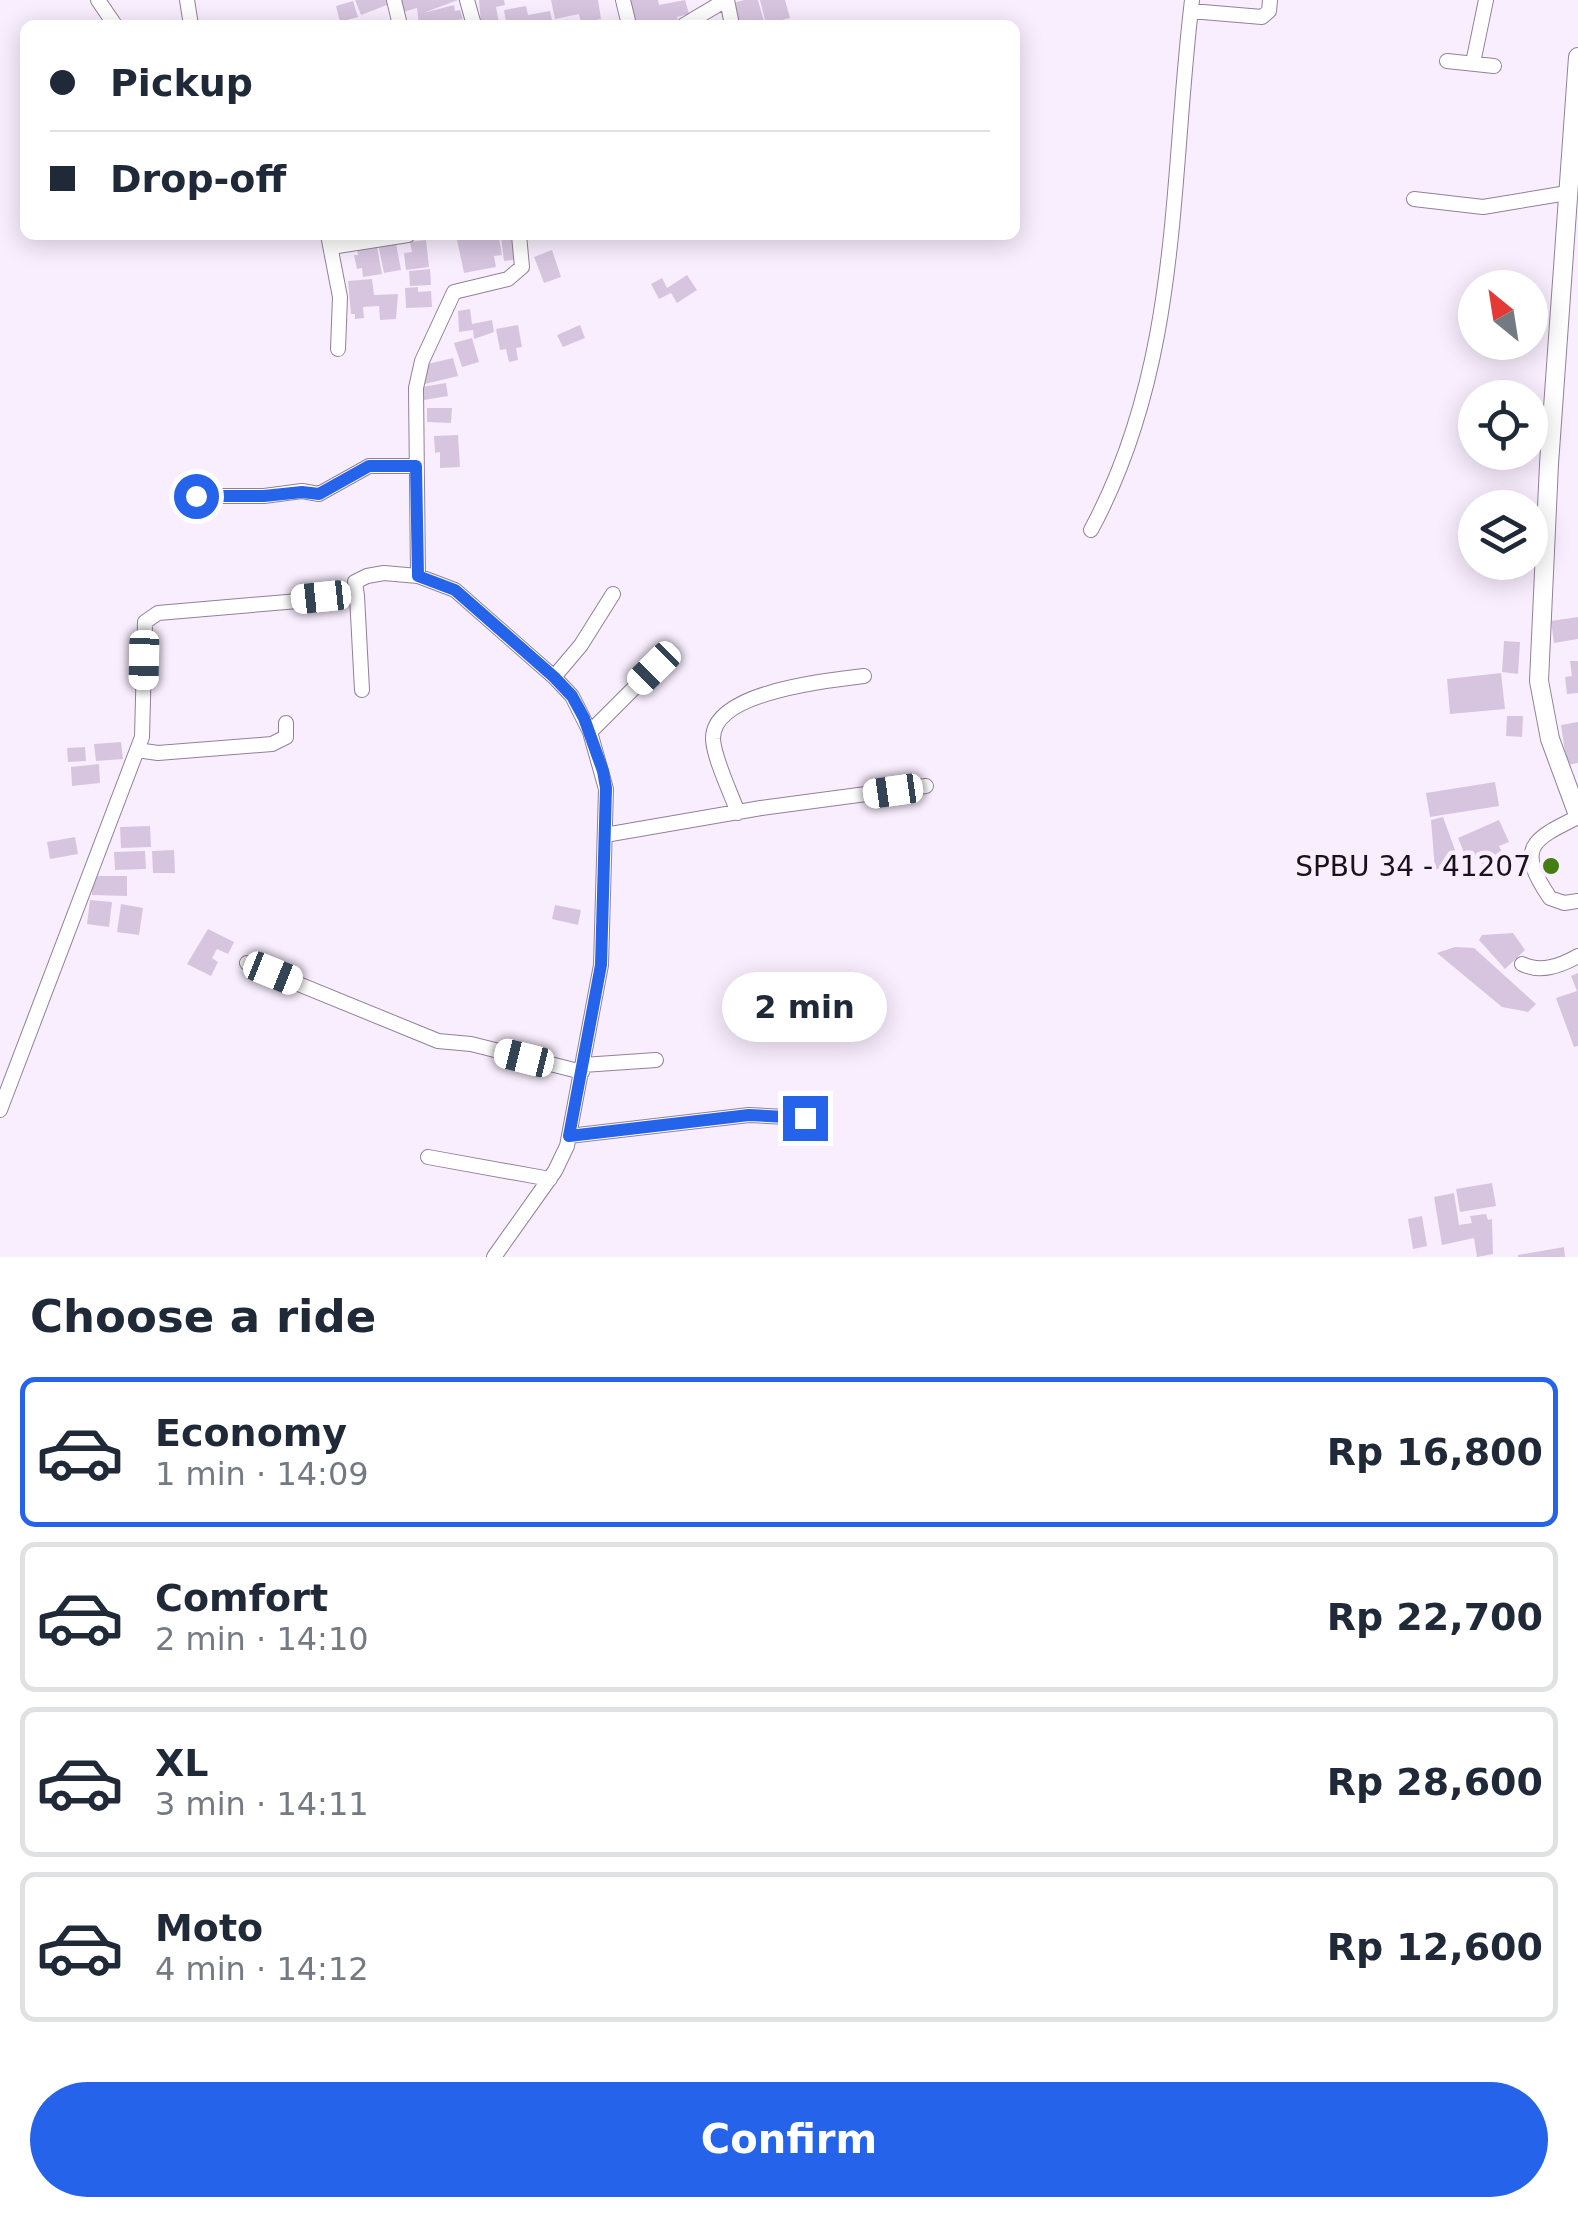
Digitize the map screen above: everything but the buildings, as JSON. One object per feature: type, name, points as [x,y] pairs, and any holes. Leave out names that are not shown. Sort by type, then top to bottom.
[{"type":"main road","points":[[1578,57],[1539,681],[1550,739],[1578,816]]},
{"type":"street","points":[[692,20],[726,0]]},
{"type":"street","points":[[1091,530],[1116,482],[1146,391],[1156,344],[1176,207],[1192,6],[1262,17],[1269,11],[1270,0]]},
{"type":"street","points":[[1473,63],[1486,0]]},
{"type":"street","points":[[1447,61],[1494,66]]},
{"type":"street","points":[[1414,199],[1482,207],[1567,193]]},
{"type":"street","points":[[418,576],[418,374],[448,299],[460,288],[496,283],[515,275],[524,262],[521,240]]},
{"type":"street","points":[[330,241],[340,297],[338,349]]},
{"type":"street","points":[[196,496],[319,494],[369,466],[416,466]]},
{"type":"street","points":[[362,690],[355,582],[366,576],[418,576],[455,590],[572,696],[590,732],[606,788],[601,965],[569,1136],[550,1178],[494,1257]]},
{"type":"street","points":[[554,677],[581,645],[613,594]]},
{"type":"street","points":[[0,1110],[138,750],[143,728],[144,626],[152,615],[357,596]]},
{"type":"street","points":[[590,732],[654,668]]},
{"type":"street","points":[[738,813],[714,741],[716,728],[725,716],[744,702],[779,690],[864,676]]},
{"type":"street","points":[[138,750],[158,753],[272,744],[286,737],[286,723]]},
{"type":"street","points":[[606,835],[926,786]]},
{"type":"street","points":[[1578,816],[1542,836],[1532,848],[1534,868],[1547,894],[1558,903],[1578,902]]},
{"type":"street","points":[[1522,964],[1540,969],[1578,956]]},
{"type":"street","points":[[247,963],[438,1041],[471,1044],[583,1069],[656,1060]]},
{"type":"street","points":[[569,1136],[749,1115],[805,1118]]},
{"type":"street","points":[[428,1157],[550,1178]]},
{"type":"place","name":"SPBU 34 - 41207","points":[[1551,866]]},
{"type":"route","points":[[196,496],[319,494],[362,468],[416,466],[418,576],[455,590],[572,696],[584,718],[606,788],[601,965],[569,1136],[749,1115],[805,1118]]}]
